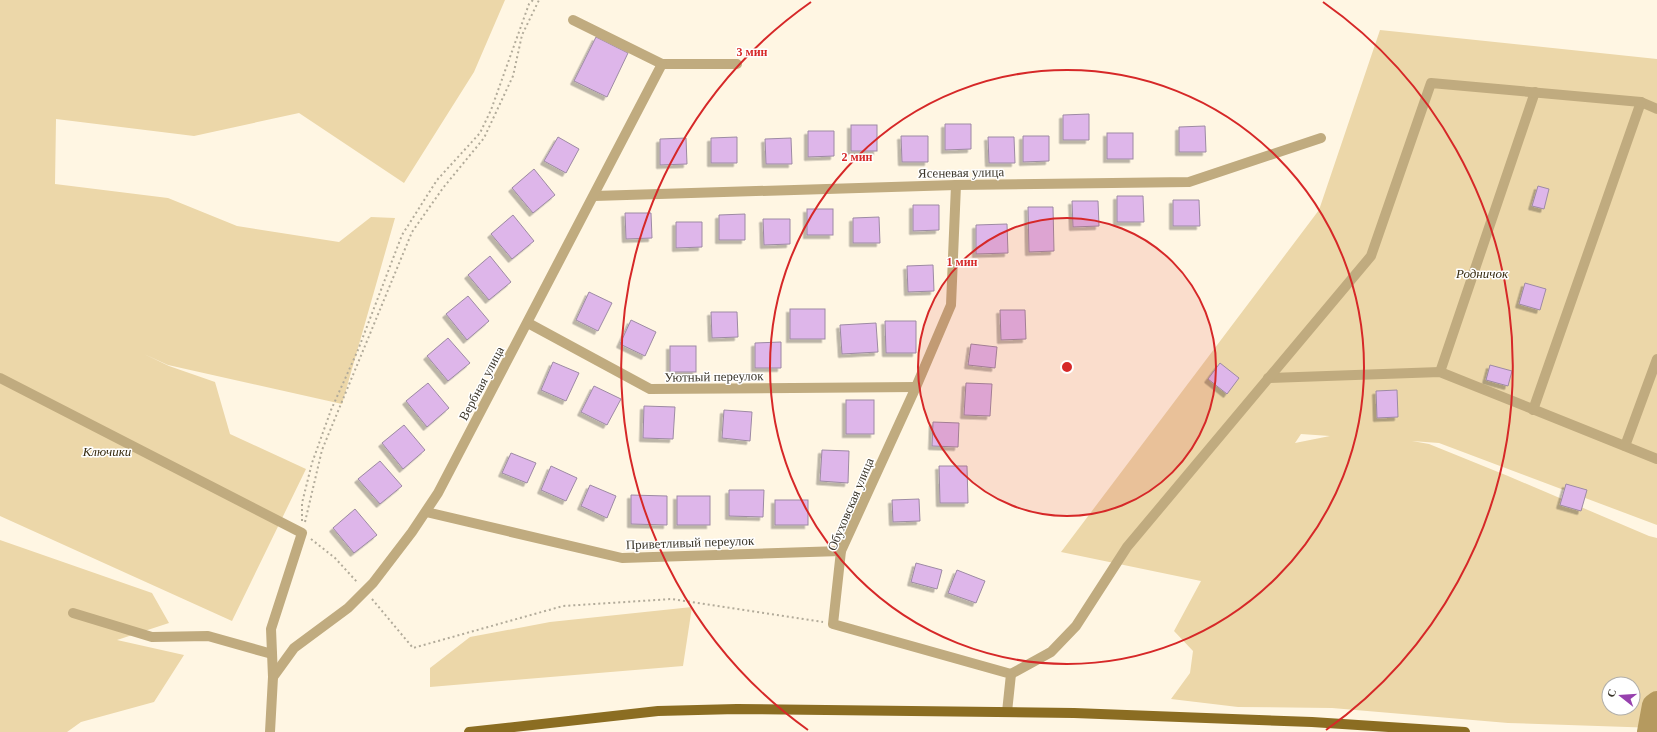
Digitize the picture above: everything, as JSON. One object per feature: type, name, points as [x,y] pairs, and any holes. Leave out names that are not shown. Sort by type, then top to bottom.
[{"type":"main road","points":[[469,732],[658,711],[745,709],[1007,712],[1312,722],[1465,732]]},
{"type":"street","points":[[573,20],[662,64],[737,64]]},
{"type":"street","name":"Вербная улица","points":[[272,677],[294,648],[348,608],[373,583],[426,512],[438,493],[528,323],[662,64]]},
{"type":"street","points":[[833,624],[1011,674],[1051,652],[1076,626],[1127,547],[1371,256],[1431,83],[1641,102],[1657,109]]},
{"type":"street","points":[[1440,372],[1535,92]]},
{"type":"street","points":[[1534,410],[1641,102]]},
{"type":"street","name":"Ясеневая улица","points":[[594,196],[956,185],[1189,182],[1322,138]]},
{"type":"street","name":"Обуховская улица","points":[[833,624],[841,551],[916,387],[951,305],[956,185]]},
{"type":"street","name":"Уютный переулок","points":[[528,323],[650,389],[916,387]]},
{"type":"street","points":[[1625,446],[1657,359]]},
{"type":"street","points":[[1268,378],[1440,372],[1657,459]]},
{"type":"street","points":[[0,378],[302,533],[271,629],[272,677],[270,732]]},
{"type":"street","name":"Приветливый переулок","points":[[426,512],[622,558],[841,551]]},
{"type":"street","points":[[73,613],[152,637],[208,636],[272,654]]},
{"type":"street","points":[[1007,712],[1011,674]]},
{"type":"path","points":[[302,533],[302,503],[312,463],[331,410],[358,350],[402,235],[437,180],[480,133],[491,110],[529,4],[533,0]]},
{"type":"path","points":[[302,533],[322,450],[412,232],[443,188],[484,138],[513,76],[522,35],[539,0]]},
{"type":"path","points":[[302,533],[314,540],[335,558],[413,648],[563,606],[672,599],[833,624]]},
{"type":"green space","name":"Ключики","points":[[0,0],[505,0],[474,72],[404,183],[299,113],[194,136],[56,119],[55,184],[168,198],[237,226],[339,242],[371,217],[395,218],[342,404],[168,365],[144,354],[169,366],[215,382],[230,434],[306,469],[232,621],[0,516]]},
{"type":"green space","name":"Родничок","points":[[1380,30],[1657,59],[1657,525],[1439,443],[1412,441],[1429,444],[1649,536],[1657,538],[1657,728],[1508,723],[1332,708],[1238,707],[1171,699],[1190,673],[1193,651],[1174,631],[1201,581],[1061,552],[1319,210]],"holes":[[[1301,434],[1330,436],[1295,443]]]},
{"type":"green space","points":[[0,540],[152,593],[169,623],[117,640],[184,655],[154,702],[81,722],[67,732],[0,732]]},
{"type":"green space","points":[[692,607],[683,666],[430,687],[430,668],[470,637],[550,622]]},
{"type":"building","points":[[596,37],[628,53],[607,97],[574,81]]},
{"type":"building","points":[[1089,114],[1089,140],[1063,140],[1063,115]]},
{"type":"building","points":[[945,124],[971,124],[971,149],[945,150]]},
{"type":"building","points":[[851,125],[877,125],[877,151],[851,151]]},
{"type":"building","points":[[1205,126],[1206,152],[1179,152],[1179,127]]},
{"type":"building","points":[[808,131],[834,131],[834,156],[808,157]]},
{"type":"building","points":[[1107,133],[1133,133],[1133,159],[1107,159]]},
{"type":"building","points":[[901,136],[928,136],[928,162],[902,162]]},
{"type":"building","points":[[1023,136],[1049,136],[1049,161],[1023,162]]},
{"type":"building","points":[[558,137],[579,149],[566,173],[544,161]]},
{"type":"building","points":[[737,137],[737,163],[711,163],[711,138]]},
{"type":"building","points":[[988,137],[1014,137],[1015,163],[989,163]]},
{"type":"building","points":[[686,138],[687,164],[660,165],[660,139]]},
{"type":"building","points":[[791,138],[792,164],[766,164],[765,139]]},
{"type":"building","points":[[534,169],[555,195],[533,213],[512,188]]},
{"type":"building","points":[[1538,186],[1549,189],[1544,209],[1532,206]]},
{"type":"building","points":[[1117,196],[1143,196],[1144,222],[1117,222]]},
{"type":"building","points":[[1173,200],[1199,200],[1200,226],[1173,226]]},
{"type":"building","points":[[1072,201],[1098,201],[1099,226],[1073,227]]},
{"type":"building","points":[[913,205],[939,205],[939,230],[913,231]]},
{"type":"building","points":[[1028,207],[1053,207],[1054,251],[1029,252]]},
{"type":"building","points":[[807,209],[833,209],[833,235],[807,235]]},
{"type":"building","points":[[625,213],[651,213],[652,238],[626,239]]},
{"type":"building","points":[[745,214],[745,240],[719,240],[719,215]]},
{"type":"building","points":[[513,215],[534,241],[512,259],[491,234]]},
{"type":"building","points":[[879,217],[880,243],[853,243],[853,218]]},
{"type":"building","points":[[763,219],[790,219],[790,244],[764,245]]},
{"type":"building","points":[[676,222],[702,222],[702,247],[676,248]]},
{"type":"building","points":[[1007,224],[1008,253],[976,254],[976,225]]},
{"type":"building","points":[[490,256],[511,282],[489,300],[468,275]]},
{"type":"building","points":[[933,265],[934,291],[908,292],[907,266]]},
{"type":"building","points":[[1525,283],[1546,289],[1540,310],[1519,304]]},
{"type":"building","points":[[589,292],[612,303],[598,331],[576,320]]},
{"type":"building","points":[[468,296],[489,321],[467,340],[446,314]]},
{"type":"building","points":[[790,309],[825,309],[825,339],[790,339]]},
{"type":"building","points":[[1000,310],[1025,310],[1026,339],[1001,340]]},
{"type":"building","points":[[711,312],[737,312],[738,337],[712,338]]},
{"type":"building","points":[[631,320],[656,332],[645,356],[620,344]]},
{"type":"building","points":[[885,321],[916,321],[916,353],[886,353]]},
{"type":"building","points":[[876,323],[878,352],[842,354],[840,325]]},
{"type":"building","points":[[448,338],[470,363],[448,381],[427,356]]},
{"type":"building","points":[[781,342],[781,368],[755,368],[755,343]]},
{"type":"building","points":[[971,344],[997,347],[995,368],[968,365]]},
{"type":"building","points":[[670,346],[696,346],[696,372],[670,372]]},
{"type":"building","points":[[553,362],[579,373],[566,401],[541,390]]},
{"type":"building","points":[[1220,363],[1239,378],[1227,394],[1208,379]]},
{"type":"building","points":[[1490,365],[1512,371],[1508,386],[1486,380]]},
{"type":"building","points":[[428,383],[449,408],[427,427],[406,401]]},
{"type":"building","points":[[966,383],[992,384],[990,416],[964,415]]},
{"type":"building","points":[[594,386],[621,399],[607,425],[581,412]]},
{"type":"building","points":[[1397,390],[1398,417],[1377,418],[1376,391]]},
{"type":"building","points":[[846,400],[874,400],[874,434],[846,434]]},
{"type":"building","points":[[644,406],[675,407],[673,439],[643,438]]},
{"type":"building","points":[[724,410],[752,412],[750,441],[722,438]]},
{"type":"building","points":[[933,422],[959,423],[958,447],[932,446]]},
{"type":"building","points":[[404,425],[425,450],[403,469],[382,443]]},
{"type":"building","points":[[822,450],[849,451],[848,483],[820,481]]},
{"type":"building","points":[[511,453],[536,463],[527,483],[502,473]]},
{"type":"building","points":[[380,461],[402,486],[380,504],[358,479]]},
{"type":"building","points":[[551,466],[577,478],[566,501],[541,490]]},
{"type":"building","points":[[939,466],[967,466],[968,503],[940,503]]},
{"type":"building","points":[[1566,484],[1587,490],[1581,511],[1560,505]]},
{"type":"building","points":[[590,485],[616,496],[607,518],[581,506]]},
{"type":"building","points":[[729,490],[764,490],[763,517],[729,516]]},
{"type":"building","points":[[631,495],[667,496],[667,525],[631,524]]},
{"type":"building","points":[[677,496],[710,496],[710,525],[677,525]]},
{"type":"building","points":[[919,499],[920,521],[893,522],[892,500]]},
{"type":"building","points":[[775,500],[808,500],[808,525],[775,525]]},
{"type":"building","points":[[355,509],[377,535],[354,553],[333,528]]},
{"type":"building","points":[[916,563],[942,570],[937,589],[911,582]]},
{"type":"building","points":[[957,570],[985,581],[976,603],[948,593]]},
{"type":"waterway","points":[[1648,732],[1653,705],[1657,702]]}]
